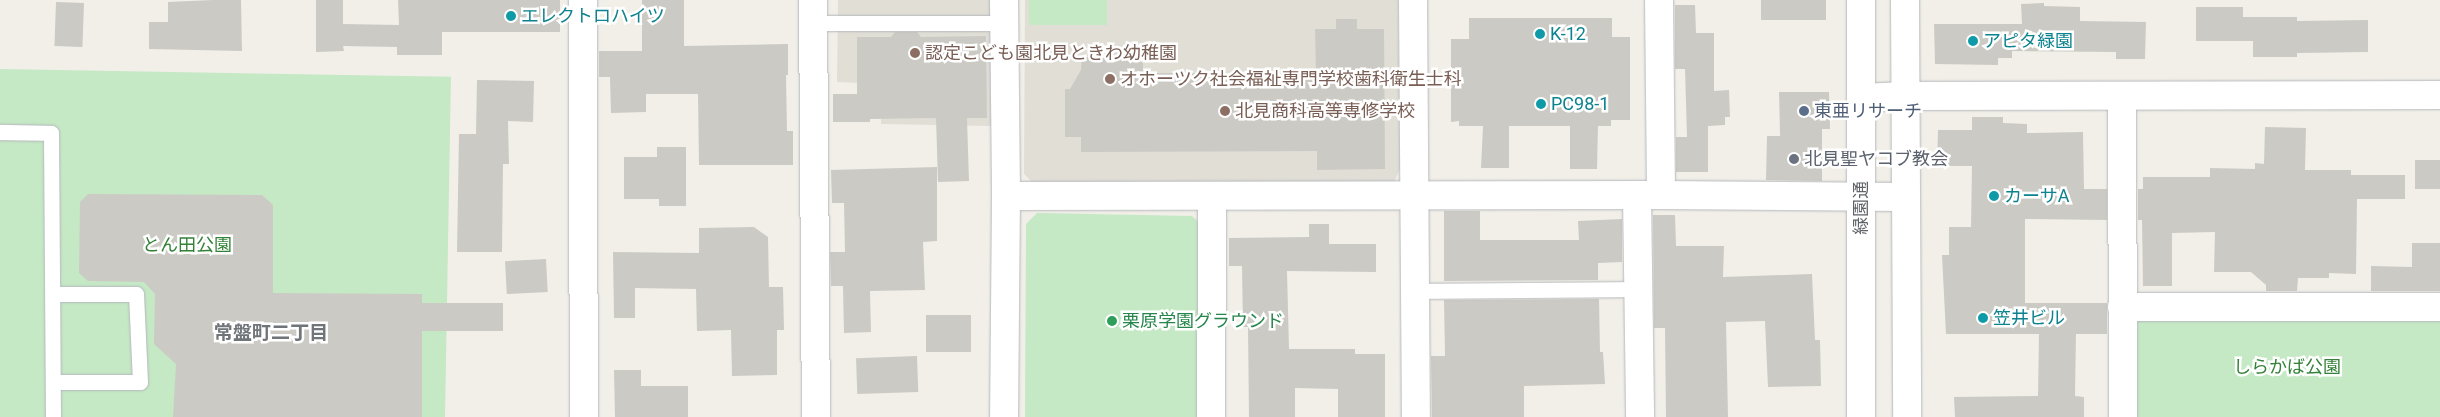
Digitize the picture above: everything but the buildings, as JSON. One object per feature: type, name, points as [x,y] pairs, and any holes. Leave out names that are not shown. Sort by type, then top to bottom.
[{"type":"street","points":[[583,0],[584,417]]},
{"type":"street","points":[[1413,0],[1416,417]]},
{"type":"street","points":[[1640,417],[1638,289],[1649,195],[1659,0]]},
{"type":"street","name":"緑園通","points":[[1861,0],[1861,417]]},
{"type":"street","points":[[1905,0],[1904,197],[1907,417]]},
{"type":"street","points":[[813,11],[816,417]]},
{"type":"street","points":[[1004,11],[1006,196],[1004,417]]},
{"type":"street","points":[[1862,98],[1904,96],[2440,95]]},
{"type":"street","points":[[2122,96],[2122,417]]},
{"type":"street","points":[[1006,196],[1649,195],[1904,197]]},
{"type":"street","points":[[1211,417],[1212,196]]},
{"type":"street","points":[[2122,307],[2440,307]]},
{"type":"lane","points":[[813,11],[1004,11]]},
{"type":"lane","points":[[0,132],[51,133],[53,417]]},
{"type":"lane","points":[[1415,291],[1638,289]]},
{"type":"lane","points":[[53,294],[136,294],[140,382],[53,382]]},
{"type":"shaded area","name":"認定こども園北見ときわ幼稚園","points":[[838,0],[993,0],[992,126],[881,124],[881,84],[837,82]]},
{"type":"shaded area","points":[[1025,0],[1398,0],[1400,169],[1394,182],[1033,183],[1024,174]]},
{"type":"green space","points":[[1029,0],[1107,0],[1107,25],[1029,25]]},
{"type":"green space","name":"とん田公園","points":[[0,69],[451,77],[445,417],[0,417]]},
{"type":"green space","name":"栗原学園グラウンド","points":[[1037,213],[1192,216],[1200,223],[1197,417],[1025,417],[1026,224]]},
{"type":"green space","name":"しらかば公園","points":[[2141,318],[2440,319],[2440,417],[2135,417],[2135,323]]},
{"type":"place","name":"エレクトロハイツ","points":[[511,16]]},
{"type":"place","name":"K-12","points":[[1540,34]]},
{"type":"place","name":"アピタ緑園","points":[[1973,41]]},
{"type":"place","name":"認定こども園北見ときわ幼稚園","points":[[915,53]]},
{"type":"place","name":"オホーツク社会福祉専門学校歯科衛生士科","points":[[1110,79]]},
{"type":"place","name":"PC98-1","points":[[1541,104]]},
{"type":"place","name":"北見商科高等専修学校","points":[[1225,111]]},
{"type":"place","name":"東亜リサーチ","points":[[1804,111]]},
{"type":"place","name":"北見聖ヤコブ教会","points":[[1794,159]]},
{"type":"place","name":"カーサA","points":[[1994,196]]},
{"type":"place","name":"笠井ビル","points":[[1983,318]]},
{"type":"place","name":"栗原学園グラウンド","points":[[1112,321]]},
{"type":"district","name":"常盤町二丁目","points":[[271,333]]}]
